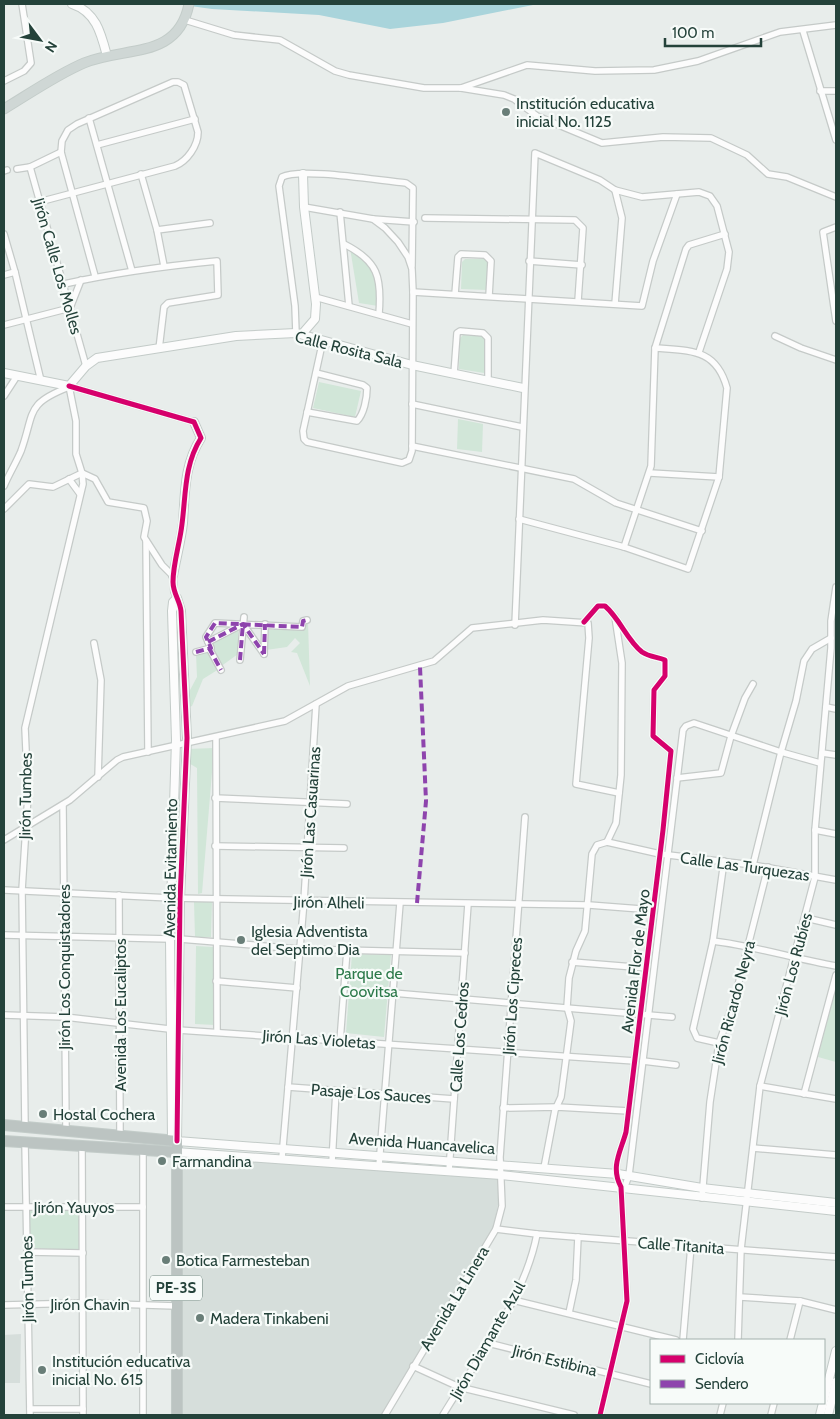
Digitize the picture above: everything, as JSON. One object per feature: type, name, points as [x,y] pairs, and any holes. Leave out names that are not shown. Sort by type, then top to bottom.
[{"type":"highway","name":"Avenida Huancavelica","points":[[4,1125],[120,1135],[174,1149]]},
{"type":"highway","name":"Avenida Huancavelica","points":[[4,1141],[174,1149]]},
{"type":"highway","name":"Avenida Evitamiento","points":[[174,1149],[177,1415]]},
{"type":"main road","points":[[4,109],[83,63],[107,56],[143,50],[161,43],[176,34],[186,17],[189,4]]},
{"type":"street","points":[[4,81],[24,71],[31,64],[22,4]]},
{"type":"street","points":[[72,4],[90,14],[99,26],[107,56]]},
{"type":"street","points":[[186,17],[202,26],[234,35],[280,40],[335,71],[350,75],[424,88],[461,88],[504,95],[514,99],[537,116],[602,143],[663,137],[711,138],[747,155],[768,174],[787,176],[836,197]]},
{"type":"street","points":[[461,88],[527,65],[595,70],[654,70],[698,61],[780,32],[803,31],[836,25]]},
{"type":"street","points":[[803,31],[836,140]]},
{"type":"street","points":[[39,202],[74,191],[175,166],[185,160],[198,138],[195,119],[182,82],[89,118],[66,134],[62,141],[61,152],[74,191],[96,276]]},
{"type":"street","points":[[820,91],[836,92]]},
{"type":"street","points":[[89,118],[132,271]]},
{"type":"street","points":[[97,145],[195,119]]},
{"type":"street","points":[[17,169],[30,167],[61,152]]},
{"type":"street","points":[[515,625],[523,388],[535,153],[600,180],[615,190],[642,197],[699,192],[710,196],[717,206],[729,252],[727,269],[699,352]]},
{"type":"street","name":"Jirón Calle Los Molles","points":[[30,167],[86,366]]},
{"type":"street","points":[[141,174],[157,230],[164,266]]},
{"type":"street","points":[[299,334],[315,319],[315,297],[304,207],[303,174]]},
{"type":"street","points":[[299,334],[279,186],[282,177],[303,174],[406,184],[413,188],[415,192],[412,269],[412,446],[409,460],[402,463],[307,442],[302,436],[323,340]]},
{"type":"street","points":[[615,190],[622,218],[616,304]]},
{"type":"street","points":[[413,292],[642,306],[653,261],[677,194]]},
{"type":"street","points":[[304,207],[373,219],[414,222]]},
{"type":"street","points":[[340,212],[349,306]]},
{"type":"street","points":[[425,218],[575,220],[583,228],[582,265],[578,301]]},
{"type":"street","points":[[373,219],[398,242],[412,269]]},
{"type":"street","points":[[157,230],[210,223]]},
{"type":"street","points":[[836,227],[823,232],[836,321]]},
{"type":"street","points":[[4,234],[41,381]]},
{"type":"street","points":[[624,547],[650,473],[655,348],[686,249],[689,245],[725,234]]},
{"type":"street","points":[[344,244],[363,254],[372,262],[376,272],[380,299],[379,314]]},
{"type":"street","points":[[455,294],[458,257],[461,254],[485,255],[491,261],[490,296]]},
{"type":"street","points":[[64,284],[96,276],[164,266],[217,261],[218,295],[168,303],[164,307],[158,349]]},
{"type":"street","points":[[529,261],[582,265]]},
{"type":"street","points":[[4,275],[15,272]]},
{"type":"street","points":[[4,325],[70,308],[81,280]]},
{"type":"street","points":[[315,297],[412,324]]},
{"type":"street","points":[[454,374],[456,333],[460,331],[483,333],[488,338],[488,381]]},
{"type":"street","name":"Calle Rosita Sala","points":[[86,366],[97,358],[236,336],[299,334],[412,365],[523,388]]},
{"type":"street","points":[[775,336],[801,348],[836,360]]},
{"type":"street","points":[[519,519],[624,547],[688,568],[702,532],[719,477],[727,388],[723,374],[716,365],[699,352],[655,348]]},
{"type":"street","points":[[4,486],[20,452],[30,416],[38,404],[47,396],[70,386],[86,366]]},
{"type":"street","points":[[4,373],[70,386],[194,422],[200,438],[191,456],[187,472],[182,524],[173,576]]},
{"type":"street","points":[[307,412],[357,422],[360,418],[367,393],[367,388],[363,385],[316,374]]},
{"type":"street","points":[[4,396],[17,376]]},
{"type":"street","points":[[70,386],[76,421],[76,454],[82,473],[95,479],[108,502],[144,508],[146,521],[143,535],[146,540],[148,752]]},
{"type":"street","points":[[412,404],[522,427]]},
{"type":"street","points":[[412,446],[574,479],[637,511],[702,532]]},
{"type":"street","points":[[4,509],[29,484],[53,487],[82,473]]},
{"type":"street","name":"Jirón Tumbes","points":[[25,1126],[22,890],[28,795],[25,728],[83,484],[82,473]]},
{"type":"street","points":[[650,473],[719,477]]},
{"type":"street","points":[[69,479],[80,494]]},
{"type":"street","name":"Avenida Evitamiento","points":[[146,540],[162,564],[173,576],[174,592],[182,611],[186,744],[180,939],[174,1029]]},
{"type":"street","name":"Jirón Los Rubíes","points":[[738,1339],[741,1249],[760,1086],[806,918],[815,877],[815,830],[820,763],[833,649],[831,621],[836,587]]},
{"type":"street","name":"Avenida Evitamiento","points":[[174,1149],[174,1029],[170,939],[175,746],[172,611],[173,602],[177,598]]},
{"type":"street","points":[[585,622],[600,605],[605,606],[614,614],[622,663],[619,794],[616,822],[607,842]]},
{"type":"street","name":"Avenida Flor de Mayo","points":[[600,1415],[627,1301],[622,1189],[616,1160],[624,1141],[629,1111],[654,910],[671,750],[653,736],[654,690],[665,676],[665,660],[647,655],[635,645],[614,614]]},
{"type":"street","points":[[221,670],[206,637],[215,623],[302,627],[303,620],[307,620]]},
{"type":"street","points":[[4,840],[63,805],[117,760],[285,721],[348,686],[434,661],[472,628],[515,625],[543,620],[585,622]]},
{"type":"street","points":[[244,621],[264,654],[265,624]]},
{"type":"street","points":[[208,642],[244,621]]},
{"type":"street","points":[[240,660],[244,621]]},
{"type":"street","points":[[585,622],[589,638],[576,784],[619,794]]},
{"type":"street","points":[[753,865],[781,752],[796,702],[804,661],[812,649],[831,638]]},
{"type":"street","points":[[94,643],[101,680],[98,777]]},
{"type":"street","points":[[196,652],[210,648]]},
{"type":"street","points":[[677,778],[721,772],[731,736],[745,698],[753,684]]},
{"type":"street","name":"Jirón Las Casuarinas","points":[[282,1158],[304,901],[316,704]]},
{"type":"street","points":[[826,707],[836,709]]},
{"type":"street","name":"Avenida Flor de Mayo","points":[[622,1189],[629,1175],[680,744],[686,726],[694,723],[820,763]]},
{"type":"street","points":[[216,737],[216,1030]]},
{"type":"street","points":[[822,753],[836,755]]},
{"type":"street","points":[[215,798],[347,804]]},
{"type":"street","name":"Jirón Los Conquistadores","points":[[63,805],[66,1130]]},
{"type":"street","name":"Jirón Los Cipreces","points":[[501,1175],[503,1108],[525,817]]},
{"type":"street","points":[[815,830],[836,834]]},
{"type":"street","name":"Calle Las Turquezas","points":[[589,906],[592,854],[597,845],[607,842],[660,854],[768,867],[836,880]]},
{"type":"street","points":[[215,846],[344,848]]},
{"type":"street","points":[[719,1043],[698,1038],[693,1029],[713,940],[724,861]]},
{"type":"street","name":"Jirón Ricardo Neyra","points":[[702,1198],[710,1102],[719,1043],[734,1001],[768,867]]},
{"type":"street","name":"Jirón Alheli","points":[[4,890],[171,898],[589,906],[654,910]]},
{"type":"street","name":"Avenida Los Eucaliptos","points":[[119,895],[120,1135]]},
{"type":"street","points":[[379,1166],[400,903]]},
{"type":"street","name":"Calle Los Cedros","points":[[449,1171],[468,904]]},
{"type":"street","points":[[544,1168],[557,1107],[561,1097],[571,1021],[568,1007],[572,962],[586,931],[589,906]]},
{"type":"street","points":[[806,918],[836,925]]},
{"type":"street","points":[[4,935],[170,939]]},
{"type":"street","points":[[180,939],[300,949],[465,952]]},
{"type":"street","points":[[713,940],[748,945],[794,959],[836,966]]},
{"type":"street","points":[[340,1041],[347,950]]},
{"type":"street","points":[[572,962],[646,968]]},
{"type":"street","points":[[804,1094],[836,975]]},
{"type":"street","points":[[216,981],[296,988]]},
{"type":"street","points":[[393,994],[642,1013],[672,1017]]},
{"type":"street","name":"Jirón Las Violetas","points":[[4,1015],[65,1017],[174,1029],[216,1030],[458,1050],[635,1061]]},
{"type":"street","points":[[643,1061],[676,1065]]},
{"type":"street","points":[[760,1086],[836,1099]]},
{"type":"street","name":"Pasaje Los Sauces","points":[[288,1087],[454,1099]]},
{"type":"street","points":[[332,1162],[336,1090]]},
{"type":"street","points":[[503,1108],[557,1107],[629,1111]]},
{"type":"street","name":"Jirón Tumbes","points":[[25,1143],[30,1412]]},
{"type":"street","points":[[30,1412],[84,1412],[82,1146]]},
{"type":"street","points":[[143,1148],[143,1415]]},
{"type":"street","points":[[753,1148],[836,1155]]},
{"type":"street","name":"Avenida Huancavelica","points":[[174,1149],[283,1149],[500,1163],[629,1175],[702,1188],[836,1203]]},
{"type":"street","name":"Avenida Huancavelica","points":[[174,1149],[501,1175],[836,1212]]},
{"type":"street","name":"Avenida La Linera","points":[[385,1415],[496,1229],[502,1206],[501,1175]]},
{"type":"street","name":"Jirón Yauyos","points":[[4,1207],[143,1207]]},
{"type":"street","name":"Calle Titanita","points":[[496,1229],[537,1234],[836,1257]]},
{"type":"street","name":"Jirón Diamante Azul","points":[[442,1415],[513,1300],[533,1254],[537,1234]]},
{"type":"street","points":[[569,1314],[576,1280],[578,1237]]},
{"type":"street","points":[[683,1339],[691,1246]]},
{"type":"street","points":[[26,1252],[83,1253]]},
{"type":"street","points":[[740,1297],[800,1301],[836,1310]]},
{"type":"street","points":[[513,1300],[672,1339]]},
{"type":"street","points":[[790,1339],[800,1301]]},
{"type":"street","name":"Jirón Chavin","points":[[4,1305],[83,1303],[176,1306]]},
{"type":"street","name":"Jirón Estibina","points":[[488,1343],[650,1384]]},
{"type":"street","points":[[825,1395],[836,1350]]},
{"type":"street","points":[[413,1366],[460,1387],[574,1415]]},
{"type":"street","points":[[828,1415],[836,1382]]},
{"type":"shaded area","points":[[178,1155],[500,1177],[499,1200],[493,1229],[383,1415],[180,1415]]},
{"type":"shaded area","points":[[21,1334],[20,1383],[4,1383],[4,1335]]},
{"type":"green space","points":[[350,248],[365,259],[373,272],[377,287],[378,306],[359,303]]},
{"type":"green space","points":[[465,259],[485,259],[489,262],[487,290],[461,289],[462,262]]},
{"type":"green space","points":[[463,335],[483,336],[486,338],[484,373],[459,369],[460,338]]},
{"type":"green space","points":[[319,382],[361,391],[355,417],[313,408]]},
{"type":"green space","points":[[458,419],[483,424],[482,452],[457,449]]},
{"type":"green space","points":[[303,621],[308,622],[310,686],[297,653],[291,652],[300,643],[295,638],[287,647],[266,650],[265,629],[274,630],[274,625],[302,627]]},
{"type":"green space","points":[[238,629],[238,654],[220,667],[212,651],[211,642]]},
{"type":"green space","points":[[209,651],[219,669],[203,679],[192,706],[189,707],[189,692],[197,677],[196,654]]},
{"type":"green space","points":[[214,748],[202,893],[198,894],[197,768],[187,762],[187,749]]},
{"type":"green space","points":[[194,902],[212,902],[211,937],[195,937]]},
{"type":"green space","points":[[196,946],[213,947],[215,1025],[195,1024]]},
{"type":"green space","name":"Parque de Coovitsa","points":[[352,954],[391,955],[384,1037],[346,1033]]},
{"type":"green space","points":[[836,985],[836,1062],[818,1057]]},
{"type":"green space","points":[[79,1209],[79,1250],[29,1248],[30,1210]]},
{"type":"water","points":[[176,4],[538,4],[443,23],[390,29],[319,15],[212,9]]},
{"type":"marked path","points":[[196,652],[211,648],[206,637],[215,623],[302,627],[303,621],[307,620]]},
{"type":"marked path","points":[[240,660],[243,623]]},
{"type":"marked path","points":[[208,642],[243,624],[264,654]]},
{"type":"marked path","points":[[264,654],[265,624]]},
{"type":"marked path","points":[[209,648],[221,670]]},
{"type":"marked path","points":[[417,903],[426,801],[420,667]]},
{"type":"cycle path","points":[[69,386],[194,422],[201,438],[195,448],[189,469],[173,582],[181,611],[187,738],[180,899],[177,1141]]},
{"type":"cycle path","points":[[584,622],[598,606],[605,606],[632,642],[642,652],[665,660],[665,676],[654,690],[653,736],[671,751],[626,1132],[616,1166],[616,1173],[621,1187],[627,1301],[600,1415]]},
{"type":"place","name":"Institución educativa inicial No. 1125","points":[[506,112]]},
{"type":"place","name":"Iglesia Adventista del Septimo Dia","points":[[241,940]]},
{"type":"place","name":"Hostal Cochera","points":[[43,1114]]},
{"type":"place","name":"Farmandina","points":[[162,1161]]},
{"type":"place","name":"Botica Farmesteban","points":[[166,1260]]},
{"type":"place","name":"Madera Tinkabeni","points":[[200,1318]]},
{"type":"place","name":"Institución educativa inicial No. 615","points":[[42,1370]]}]
